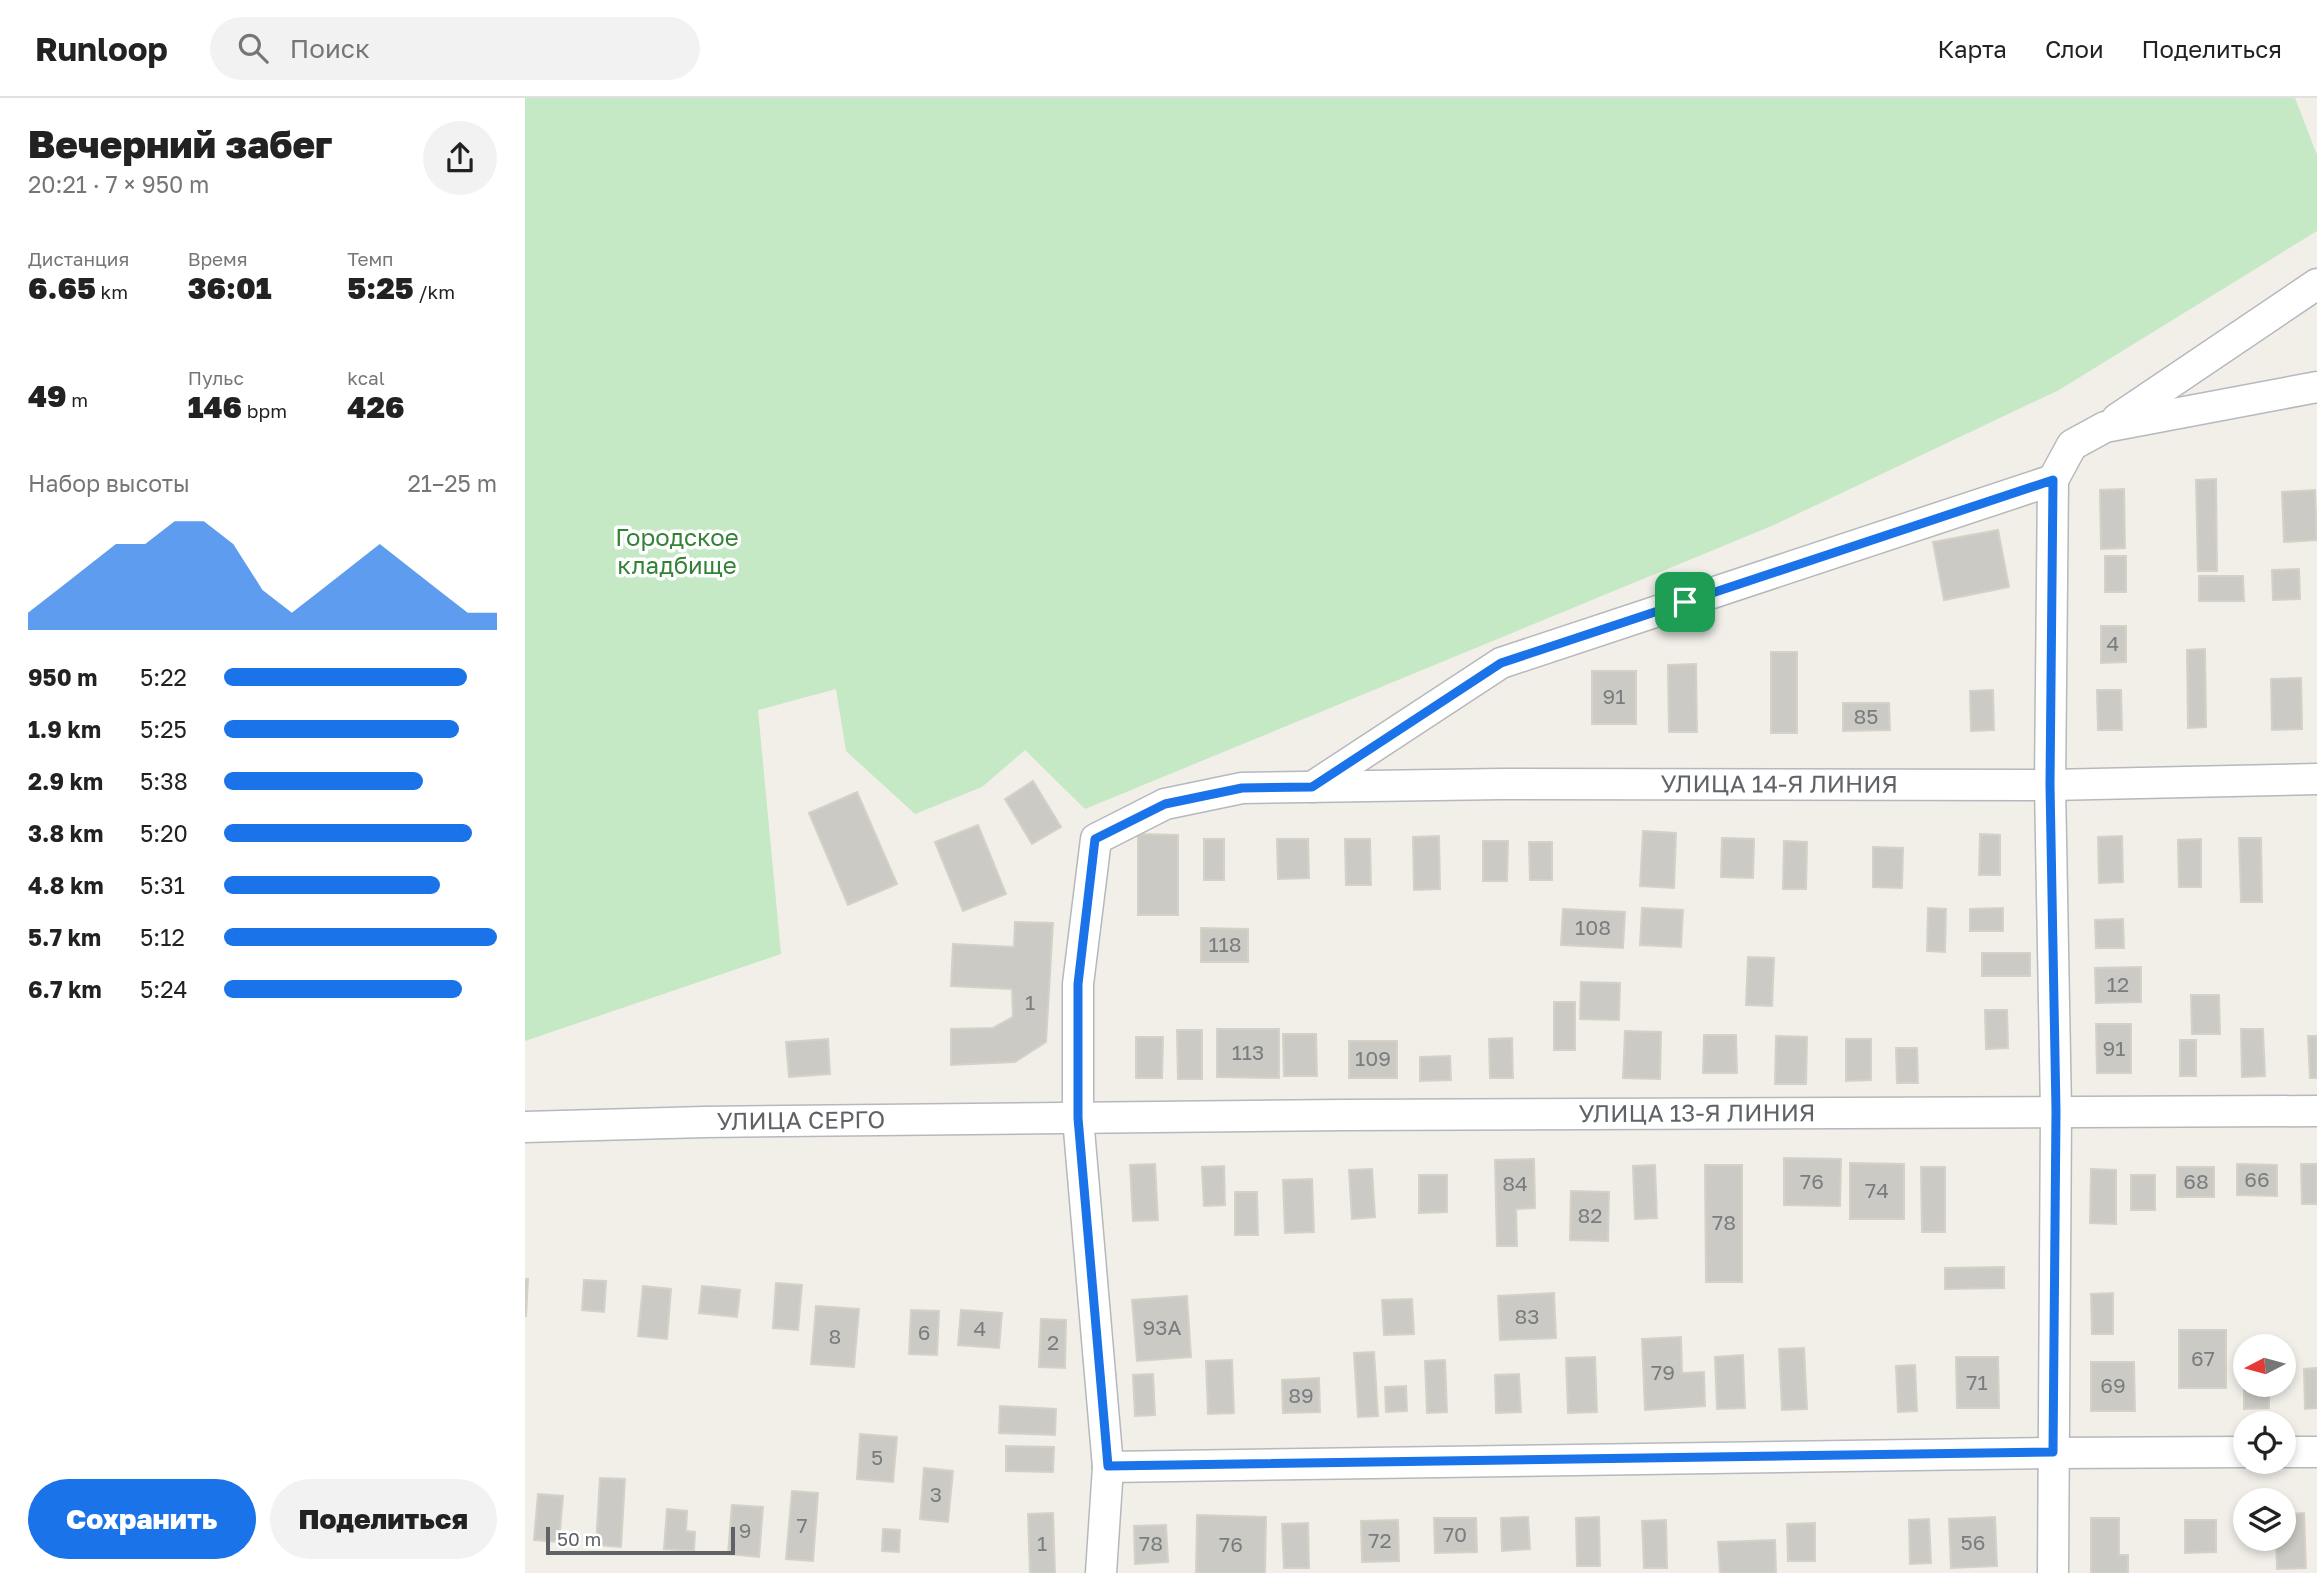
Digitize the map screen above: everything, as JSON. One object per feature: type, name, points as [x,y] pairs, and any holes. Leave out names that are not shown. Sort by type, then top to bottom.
[{"type":"street","points":[[2053,1573],[2056,1111],[2050,785],[2053,480],[2072,446],[2105,427],[2317,284]]},
{"type":"street","points":[[2105,427],[2317,387]]},
{"type":"street","points":[[1312,787],[1501,663],[2053,480]]},
{"type":"street","name":"УЛИЦА 14-Я ЛИНИЯ","points":[[1078,1118],[1078,984],[1095,839],[1165,804],[1242,788],[1502,784],[2050,785],[2317,779]]},
{"type":"street","name":"УЛИЦА 13-Я ЛИНИЯ","points":[[1078,1118],[2317,1111]]},
{"type":"street","points":[[1078,1118],[1108,1466],[1101,1573]]},
{"type":"street","name":"УЛИЦА СЕРГО","points":[[525,1127],[1078,1118]]},
{"type":"street","points":[[1108,1466],[2053,1452],[2233,1452]]},
{"type":"street","points":[[2296,1452],[2317,1452]]},
{"type":"green space","name":"Городское кладбище","points":[[525,98],[2295,98],[2317,155],[2317,231],[2059,390],[1774,525],[1085,809],[1025,750],[982,787],[915,814],[846,751],[836,689],[758,710],[781,954],[525,1041]]},
{"type":"building","points":[[2216,479],[2217,571],[2198,571],[2196,480]]},
{"type":"building","points":[[2124,489],[2125,548],[2101,549],[2100,490]]},
{"type":"building","points":[[2315,490],[2317,540],[2284,542],[2282,492]]},
{"type":"building","points":[[1998,530],[2009,587],[1944,600],[1933,542]]},
{"type":"building","points":[[2105,556],[2126,556],[2126,592],[2105,592]]},
{"type":"building","points":[[2299,569],[2300,599],[2273,600],[2272,570]]},
{"type":"building","points":[[2199,576],[2243,576],[2244,601],[2199,601]]},
{"type":"building","points":[[2101,626],[2126,626],[2126,662],[2101,663]]},
{"type":"building","points":[[2205,649],[2206,727],[2188,728],[2187,650]]},
{"type":"building","points":[[1771,652],[1797,652],[1797,733],[1771,733]]},
{"type":"building","points":[[1696,664],[1697,732],[1669,732],[1668,665]]},
{"type":"building","points":[[1592,671],[1636,671],[1636,724],[1592,724]]},
{"type":"building","points":[[2301,678],[2302,729],[2272,730],[2271,679]]},
{"type":"building","points":[[1993,690],[1994,730],[1971,731],[1970,691]]},
{"type":"building","points":[[2097,690],[2121,690],[2122,730],[2098,730]]},
{"type":"building","points":[[1843,703],[1889,703],[1890,730],[1843,731]]},
{"type":"building","points":[[1033,781],[1061,827],[1032,844],[1005,799]]},
{"type":"building","points":[[857,792],[897,884],[848,905],[809,813]]},
{"type":"building","points":[[978,825],[1006,894],[963,911],[935,842]]},
{"type":"building","points":[[1643,831],[1676,833],[1674,888],[1640,886]]},
{"type":"building","points":[[1138,834],[1178,835],[1178,915],[1138,915]]},
{"type":"building","points":[[1980,834],[2000,835],[2000,875],[1979,875]]},
{"type":"building","points":[[1439,836],[1440,889],[1414,890],[1413,837]]},
{"type":"building","points":[[2122,836],[2123,882],[2099,883],[2098,837]]},
{"type":"building","points":[[1722,838],[1754,839],[1753,878],[1721,877]]},
{"type":"building","points":[[2239,838],[2261,838],[2262,902],[2241,902]]},
{"type":"building","points":[[1204,839],[1224,839],[1224,880],[1204,880]]},
{"type":"building","points":[[1277,839],[1308,839],[1309,878],[1278,879]]},
{"type":"building","points":[[1345,839],[1370,839],[1371,885],[1346,885]]},
{"type":"building","points":[[2201,839],[2201,887],[2179,887],[2178,840]]},
{"type":"building","points":[[1483,841],[1508,841],[1507,881],[1483,881]]},
{"type":"building","points":[[1784,841],[1807,842],[1806,889],[1783,889]]},
{"type":"building","points":[[1529,842],[1552,842],[1552,880],[1530,880]]},
{"type":"building","points":[[1873,847],[1903,848],[1902,888],[1873,887]]},
{"type":"building","points":[[1642,908],[1683,910],[1681,947],[1640,945]]},
{"type":"building","points":[[1928,908],[1946,909],[1945,952],[1927,951]]},
{"type":"building","points":[[2003,908],[2003,931],[1970,931],[1970,909]]},
{"type":"building","points":[[1563,909],[1625,912],[1623,948],[1561,945]]},
{"type":"building","points":[[2123,919],[2124,948],[2096,948],[2095,920]]},
{"type":"building","points":[[1015,922],[1053,923],[1046,1042],[1015,1062],[951,1065],[951,1029],[993,1028],[1013,1017],[1012,989],[951,986],[953,944],[1014,947]]},
{"type":"building","points":[[1201,928],[1248,929],[1248,962],[1201,962]]},
{"type":"building","points":[[1982,953],[2030,953],[2030,976],[1982,976]]},
{"type":"building","points":[[1748,957],[1774,958],[1772,1006],[1746,1005]]},
{"type":"building","points":[[2141,967],[2141,1002],[2096,1003],[2095,968]]},
{"type":"building","points":[[1581,982],[1620,983],[1619,1020],[1580,1019]]},
{"type":"building","points":[[2191,995],[2219,995],[2220,1034],[2192,1034]]},
{"type":"building","points":[[1554,1002],[1575,1002],[1575,1050],[1554,1050]]},
{"type":"building","points":[[1985,1010],[2007,1010],[2008,1048],[1986,1049]]},
{"type":"building","points":[[2096,1024],[2131,1024],[2131,1073],[2097,1073]]},
{"type":"building","points":[[1217,1029],[1279,1029],[1279,1078],[1217,1077]]},
{"type":"building","points":[[2241,1029],[2263,1029],[2265,1076],[2242,1077]]},
{"type":"building","points":[[1177,1030],[1202,1030],[1202,1079],[1178,1079]]},
{"type":"building","points":[[1625,1031],[1661,1032],[1660,1079],[1623,1078]]},
{"type":"building","points":[[1283,1034],[1316,1034],[1317,1076],[1284,1076]]},
{"type":"building","points":[[1704,1035],[1736,1035],[1737,1073],[1703,1073]]},
{"type":"building","points":[[1776,1036],[1807,1037],[1806,1084],[1775,1084]]},
{"type":"building","points":[[2308,1036],[2317,1036],[2317,1078],[2310,1078]]},
{"type":"building","points":[[1136,1037],[1163,1037],[1162,1078],[1136,1078]]},
{"type":"building","points":[[1512,1038],[1513,1078],[1490,1078],[1489,1039]]},
{"type":"building","points":[[828,1039],[830,1074],[789,1077],[786,1042]]},
{"type":"building","points":[[1846,1039],[1871,1039],[1871,1080],[1846,1081]]},
{"type":"building","points":[[2180,1040],[2196,1040],[2196,1076],[2180,1076]]},
{"type":"building","points":[[1349,1041],[1397,1041],[1397,1078],[1349,1078]]},
{"type":"building","points":[[1896,1048],[1917,1048],[1918,1083],[1897,1083]]},
{"type":"building","points":[[1450,1056],[1451,1080],[1420,1081],[1420,1057]]},
{"type":"building","points":[[1784,1158],[1841,1159],[1840,1206],[1784,1205]]},
{"type":"building","points":[[1534,1159],[1535,1208],[1516,1209],[1517,1246],[1497,1246],[1495,1160]]},
{"type":"building","points":[[1850,1163],[1904,1164],[1904,1219],[1850,1219]]},
{"type":"building","points":[[1155,1164],[1158,1220],[1133,1221],[1130,1165]]},
{"type":"building","points":[[2237,1164],[2277,1165],[2277,1196],[2237,1195]]},
{"type":"building","points":[[2301,1164],[2317,1164],[2317,1204],[2302,1204]]},
{"type":"building","points":[[1655,1165],[1657,1218],[1635,1219],[1633,1166]]},
{"type":"building","points":[[1705,1165],[1742,1165],[1742,1282],[1706,1282]]},
{"type":"building","points":[[1224,1166],[1225,1205],[1204,1206],[1202,1167]]},
{"type":"building","points":[[1921,1167],[1945,1167],[1945,1232],[1922,1232]]},
{"type":"building","points":[[2177,1167],[2214,1167],[2214,1197],[2177,1197]]},
{"type":"building","points":[[1372,1169],[1375,1217],[1352,1219],[1349,1170]]},
{"type":"building","points":[[2091,1169],[2116,1170],[2116,1224],[2090,1223]]},
{"type":"building","points":[[1419,1175],[1447,1175],[1447,1212],[1419,1213]]},
{"type":"building","points":[[2131,1175],[2155,1175],[2155,1210],[2131,1210]]},
{"type":"building","points":[[1312,1179],[1314,1232],[1285,1233],[1283,1180]]},
{"type":"building","points":[[1571,1191],[1609,1192],[1608,1241],[1570,1240]]},
{"type":"building","points":[[1235,1192],[1257,1192],[1258,1235],[1235,1235]]},
{"type":"building","points":[[2004,1267],[2004,1288],[1945,1289],[1945,1268]]},
{"type":"building","points":[[525,1279],[528,1279],[526,1316],[525,1316]]},
{"type":"building","points":[[584,1280],[606,1281],[604,1312],[582,1310]]},
{"type":"building","points":[[776,1283],[802,1285],[798,1330],[773,1328]]},
{"type":"building","points":[[643,1286],[671,1289],[667,1339],[638,1336]]},
{"type":"building","points":[[702,1286],[740,1290],[737,1317],[699,1313]]},
{"type":"building","points":[[1554,1293],[1556,1338],[1500,1340],[1498,1296]]},
{"type":"building","points":[[2113,1293],[2113,1334],[2092,1334],[2091,1294]]},
{"type":"building","points":[[1187,1296],[1191,1357],[1137,1361],[1132,1300]]},
{"type":"building","points":[[1412,1299],[1414,1334],[1384,1335],[1382,1300]]},
{"type":"building","points":[[816,1306],[859,1309],[854,1367],[811,1364]]},
{"type":"building","points":[[911,1310],[939,1311],[937,1355],[909,1354]]},
{"type":"building","points":[[961,1310],[1002,1313],[999,1348],[958,1345]]},
{"type":"building","points":[[1041,1319],[1066,1320],[1065,1368],[1039,1367]]},
{"type":"building","points":[[2179,1330],[2226,1330],[2226,1388],[2179,1388]]},
{"type":"building","points":[[1681,1337],[1682,1373],[1704,1372],[1705,1406],[1645,1410],[1642,1339]]},
{"type":"building","points":[[1804,1348],[1807,1409],[1782,1410],[1779,1349]]},
{"type":"building","points":[[1374,1352],[1378,1416],[1358,1417],[1354,1353]]},
{"type":"building","points":[[1743,1355],[1745,1408],[1717,1409],[1715,1357]]},
{"type":"building","points":[[1595,1357],[1597,1412],[1568,1413],[1566,1358]]},
{"type":"building","points":[[1956,1357],[1998,1357],[1999,1408],[1957,1408]]},
{"type":"building","points":[[1232,1360],[1234,1413],[1208,1414],[1206,1361]]},
{"type":"building","points":[[1445,1360],[1447,1412],[1427,1413],[1425,1361]]},
{"type":"building","points":[[2091,1362],[2134,1362],[2135,1411],[2091,1411]]},
{"type":"building","points":[[1915,1365],[1917,1411],[1898,1412],[1896,1366]]},
{"type":"building","points":[[2317,1368],[2317,1408],[2305,1409],[2304,1369]]},
{"type":"building","points":[[1153,1374],[1155,1415],[1135,1416],[1133,1375]]},
{"type":"building","points":[[1519,1374],[1521,1412],[1496,1413],[1495,1375]]},
{"type":"building","points":[[1319,1378],[1320,1412],[1283,1413],[1282,1380]]},
{"type":"building","points":[[1406,1386],[1407,1411],[1386,1412],[1385,1387]]},
{"type":"building","points":[[2244,1397],[2269,1397],[2269,1408],[2244,1409]]},
{"type":"building","points":[[1000,1406],[1056,1409],[1055,1435],[999,1433]]},
{"type":"building","points":[[860,1434],[897,1437],[893,1482],[857,1479]]},
{"type":"building","points":[[1006,1446],[1054,1447],[1053,1472],[1006,1471]]},
{"type":"building","points":[[924,1468],[953,1471],[948,1522],[920,1519]]},
{"type":"building","points":[[600,1478],[625,1479],[621,1547],[596,1545]]},
{"type":"building","points":[[792,1491],[818,1493],[813,1561],[786,1559]]},
{"type":"building","points":[[538,1494],[563,1496],[559,1542],[534,1540]]},
{"type":"building","points":[[732,1505],[763,1507],[759,1557],[728,1554]]},
{"type":"building","points":[[667,1509],[687,1511],[686,1531],[695,1532],[694,1551],[664,1549]]},
{"type":"building","points":[[1053,1513],[1055,1573],[1030,1573],[1028,1514]]},
{"type":"building","points":[[2296,1513],[2304,1513],[2306,1568],[2277,1569],[2276,1551],[2296,1551]]},
{"type":"building","points":[[1197,1515],[1266,1517],[1265,1573],[1196,1573]]},
{"type":"building","points":[[1528,1517],[1530,1549],[1502,1551],[1501,1518]]},
{"type":"building","points":[[1599,1517],[1600,1566],[1577,1566],[1576,1518]]},
{"type":"building","points":[[1995,1517],[1997,1566],[1951,1568],[1949,1519]]},
{"type":"building","points":[[1434,1518],[1476,1518],[1477,1552],[1435,1553]]},
{"type":"building","points":[[2091,1518],[2119,1518],[2119,1555],[2128,1555],[2128,1573],[2091,1573]]},
{"type":"building","points":[[1929,1519],[1931,1563],[1910,1564],[1909,1520]]},
{"type":"building","points":[[1398,1520],[1399,1561],[1362,1562],[1361,1521]]},
{"type":"building","points":[[1666,1520],[1667,1568],[1644,1568],[1642,1521]]},
{"type":"building","points":[[2185,1520],[2216,1520],[2216,1552],[2185,1553]]},
{"type":"building","points":[[1308,1523],[1309,1568],[1284,1568],[1282,1524]]},
{"type":"building","points":[[1815,1523],[1815,1561],[1788,1561],[1787,1524]]},
{"type":"building","points":[[1166,1525],[1168,1562],[1135,1564],[1134,1526]]},
{"type":"building","points":[[883,1529],[900,1530],[899,1552],[882,1551]]},
{"type":"building","points":[[1775,1540],[1776,1573],[1720,1573],[1718,1542]]},
{"type":"route","points":[[2053,480],[2050,785],[2056,1111],[2053,1452],[1108,1466],[1078,1118],[1078,984],[1095,839],[1165,804],[1242,788],[1312,787],[1501,663],[1685,602],[2053,480]]}]
